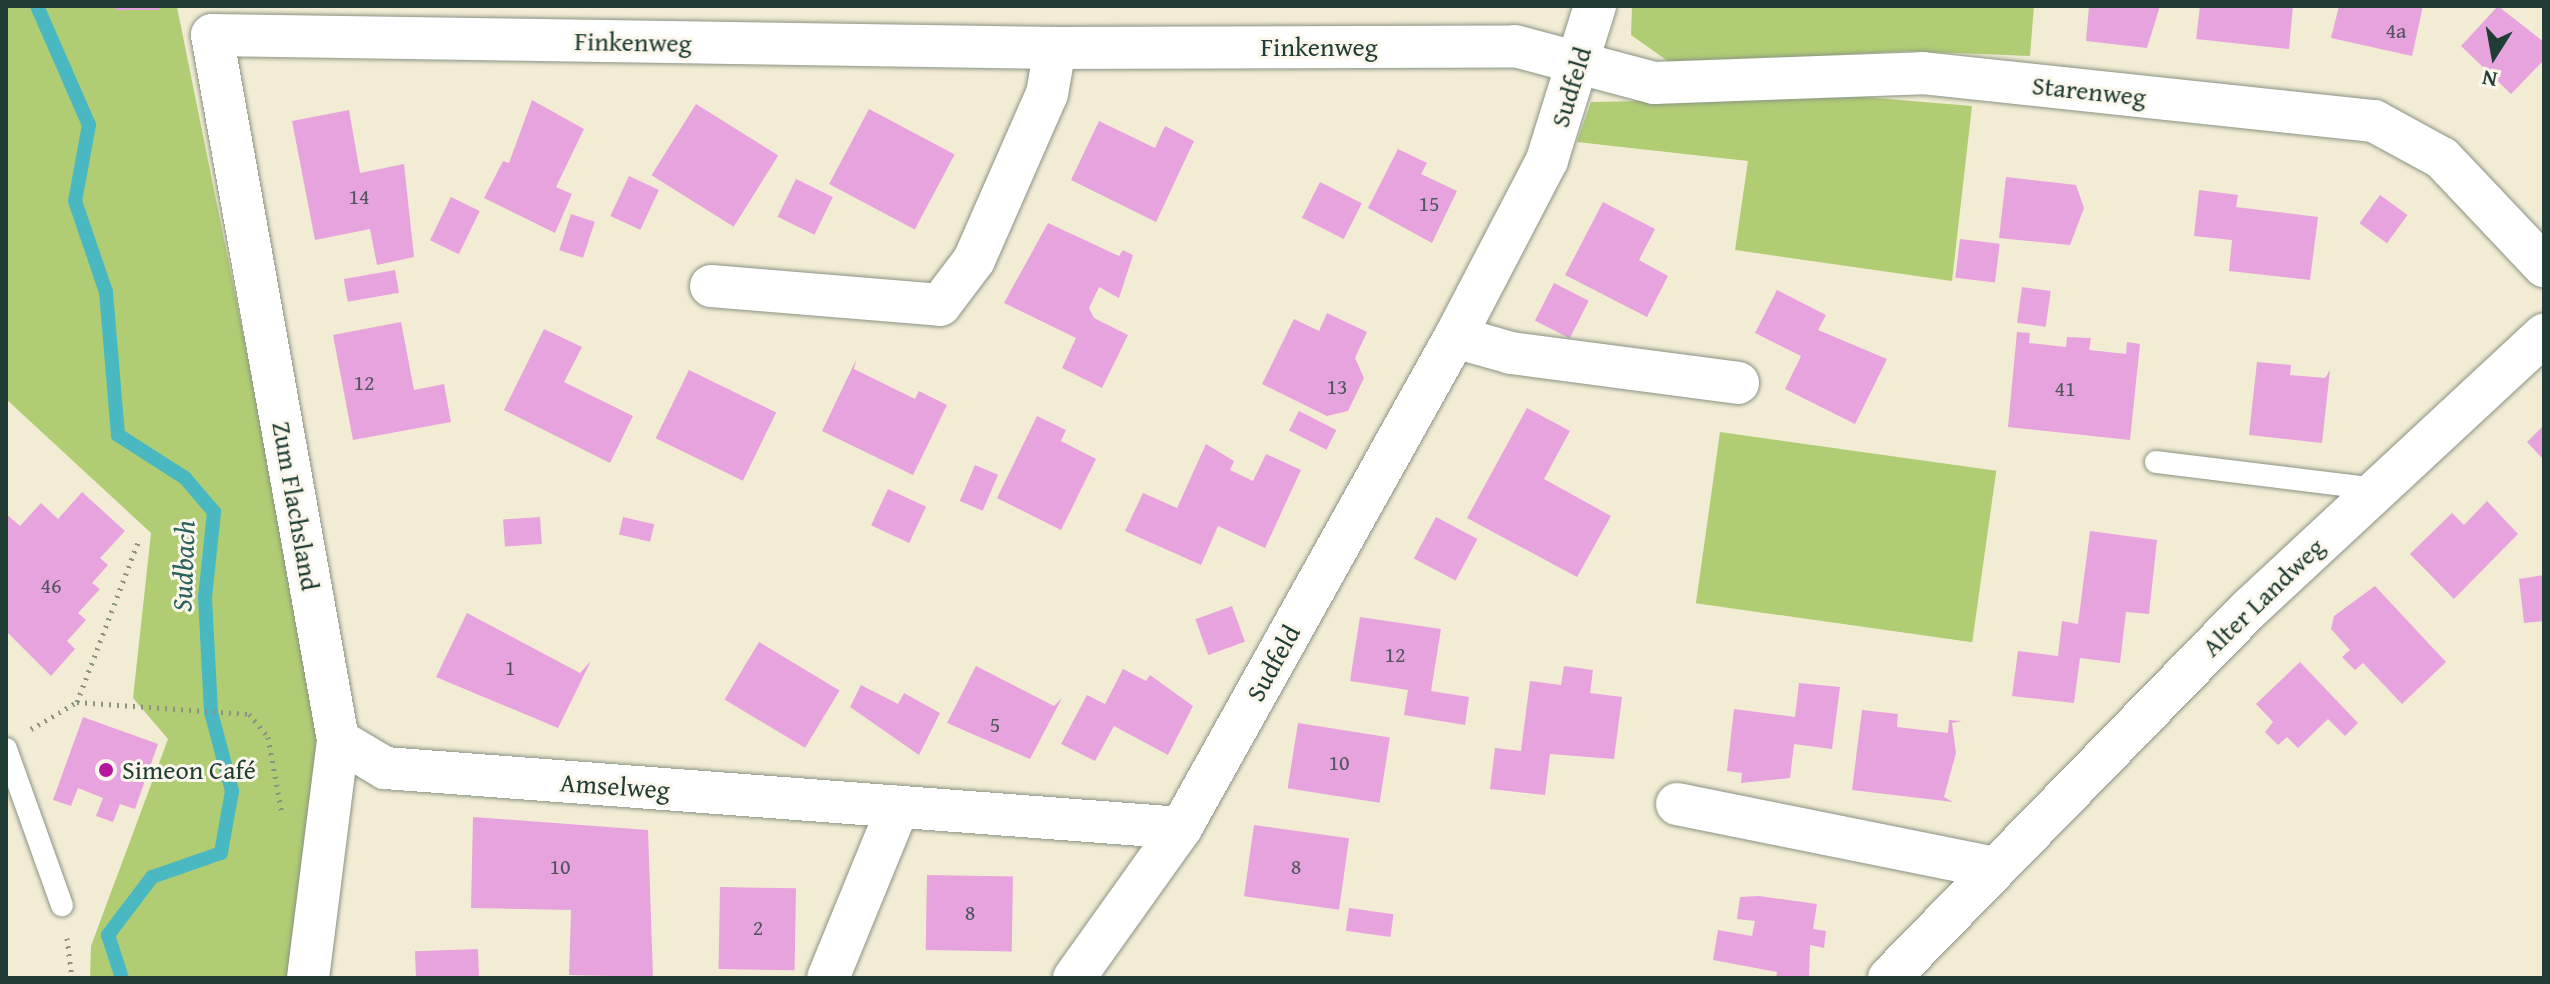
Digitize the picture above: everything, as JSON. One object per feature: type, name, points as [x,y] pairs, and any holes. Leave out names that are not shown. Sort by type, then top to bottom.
[{"type":"street","name":"Sudfeld","points":[[1074,978],[1181,828],[1455,337],[1547,160],[1580,63],[1595,6]]},
{"type":"street","name":"Finkenweg","points":[[212,35],[1055,48],[1515,46],[1580,63]]},
{"type":"street","name":"Zum Flachsland","points":[[212,35],[338,740],[308,978]]},
{"type":"street","points":[[711,286],[940,305],[980,246],[1047,94],[1055,48]]},
{"type":"street","name":"Starenweg","points":[[1580,63],[1654,83],[1923,73],[2374,121],[2442,158],[2544,266]]},
{"type":"street","name":"Alter Landweg","points":[[1889,978],[1990,867],[2377,489],[2544,335]]},
{"type":"street","points":[[1455,337],[1511,353],[1738,383]]},
{"type":"street","name":"Amselweg","points":[[338,740],[385,768],[1181,828]]},
{"type":"street","points":[[1677,804],[1990,867]]},
{"type":"street","points":[[828,978],[898,807]]},
{"type":"lane","points":[[2156,462],[2377,489]]},
{"type":"lane","points":[[12,743],[62,905]]},
{"type":"path","points":[[12,743],[77,702],[138,542]]},
{"type":"path","points":[[77,702],[168,714],[249,714]]},
{"type":"green space","points":[[6,6],[177,7],[324,733],[290,978],[90,978],[91,946],[168,739],[133,698],[151,533],[6,399]]},
{"type":"green space","points":[[1632,6],[2034,6],[2030,56],[1908,51],[1672,64],[1631,35]]},
{"type":"green space","points":[[1864,97],[1972,106],[1952,281],[1735,250],[1748,161],[1577,142],[1591,102]]},
{"type":"green space","points":[[1720,432],[1996,471],[1972,642],[1696,603]]},
{"type":"building","points":[[116,6],[159,6],[159,10],[116,10]]},
{"type":"building","points":[[2089,6],[2160,6],[2147,48],[2086,41]]},
{"type":"building","points":[[2200,6],[2293,6],[2289,49],[2196,39]]},
{"type":"building","points":[[2339,6],[2423,6],[2412,56],[2331,38]]},
{"type":"building","points":[[2498,6],[2544,42],[2544,60],[2511,94],[2461,46]]},
{"type":"building","points":[[532,100],[584,129],[556,187],[572,194],[555,233],[484,198],[503,161],[509,163]]},
{"type":"building","points":[[696,104],[778,155],[734,227],[651,175]]},
{"type":"building","points":[[869,109],[955,155],[915,230],[829,184]]},
{"type":"building","points":[[349,110],[360,173],[404,164],[414,257],[377,265],[370,229],[315,240],[292,121]]},
{"type":"building","points":[[1099,121],[1155,148],[1165,126],[1194,141],[1156,222],[1071,180]]},
{"type":"building","points":[[1398,149],[1427,163],[1421,174],[1457,191],[1432,243],[1368,208]]},
{"type":"building","points":[[629,176],[659,190],[640,230],[610,216]]},
{"type":"building","points":[[2006,177],[2076,185],[2084,208],[2070,245],[1999,238]]},
{"type":"building","points":[[796,179],[833,197],[814,235],[778,217]]},
{"type":"building","points":[[1320,182],[1362,203],[1344,239],[1302,218]]},
{"type":"building","points":[[2199,190],[2238,195],[2236,207],[2318,217],[2310,280],[2229,271],[2232,240],[2194,236]]},
{"type":"building","points":[[2380,195],[2408,215],[2387,243],[2359,223]]},
{"type":"building","points":[[451,197],[480,211],[459,254],[430,240]]},
{"type":"building","points":[[1603,202],[1655,229],[1639,260],[1668,276],[1647,317],[1565,275]]},
{"type":"building","points":[[571,214],[595,222],[583,258],[559,250]]},
{"type":"building","points":[[1048,223],[1119,256],[1123,250],[1133,255],[1119,298],[1099,287],[1089,308],[1094,318],[1128,335],[1102,388],[1062,368],[1076,338],[1004,303]]},
{"type":"building","points":[[1960,239],[2000,244],[1995,283],[1955,278]]},
{"type":"building","points":[[395,270],[399,293],[348,302],[344,279]]},
{"type":"building","points":[[1554,283],[1589,301],[1570,338],[1535,320]]},
{"type":"building","points":[[2022,287],[2051,291],[2046,327],[2017,323]]},
{"type":"building","points":[[1777,290],[1826,315],[1818,330],[1887,359],[1855,424],[1785,389],[1801,356],[1755,333]]},
{"type":"building","points":[[1327,313],[1367,332],[1355,358],[1364,378],[1348,411],[1327,416],[1262,384],[1294,319],[1319,331]]},
{"type":"building","points":[[401,322],[414,390],[444,384],[451,422],[353,440],[333,335]]},
{"type":"building","points":[[544,329],[582,347],[564,382],[633,416],[610,463],[504,410]]},
{"type":"building","points":[[2017,332],[2030,333],[2029,343],[2066,347],[2067,337],[2091,338],[2089,350],[2126,354],[2127,342],[2140,344],[2130,440],[2008,427]]},
{"type":"building","points":[[856,360],[854,369],[915,399],[919,391],[947,405],[913,475],[822,431]]},
{"type":"building","points":[[2257,362],[2291,365],[2290,375],[2325,378],[2330,370],[2322,443],[2249,435]]},
{"type":"building","points":[[689,370],[776,413],[743,481],[656,438]]},
{"type":"building","points":[[1527,408],[1570,431],[1544,479],[1611,516],[1577,577],[1467,518]]},
{"type":"building","points":[[1299,411],[1336,430],[1326,450],[1289,431]]},
{"type":"building","points":[[1037,416],[1066,430],[1061,441],[1096,459],[1061,530],[997,498]]},
{"type":"building","points":[[2544,425],[2544,460],[2527,442]]},
{"type":"building","points":[[1206,444],[1234,461],[1230,470],[1253,481],[1266,454],[1301,470],[1265,548],[1218,526],[1201,565],[1125,531],[1143,493],[1177,508]]},
{"type":"building","points":[[975,465],[998,475],[983,511],[960,501]]},
{"type":"building","points":[[888,489],[926,507],[909,543],[871,525]]},
{"type":"building","points":[[82,492],[125,531],[100,558],[108,565],[92,583],[100,589],[78,613],[86,620],[67,641],[75,649],[51,676],[6,631],[6,514],[20,526],[41,503],[58,519]]},
{"type":"building","points":[[2487,501],[2518,534],[2454,599],[2410,554],[2452,513],[2464,525]]},
{"type":"building","points":[[540,517],[542,544],[505,547],[503,520]]},
{"type":"building","points":[[623,517],[654,524],[650,542],[619,535]]},
{"type":"building","points":[[1436,517],[1477,539],[1455,581],[1414,558]]},
{"type":"building","points":[[2090,531],[2157,540],[2149,614],[2126,612],[2120,663],[2080,658],[2074,703],[2012,696],[2018,651],[2058,656],[2062,621],[2078,624]]},
{"type":"building","points":[[2544,575],[2544,621],[2524,623],[2519,579]]},
{"type":"building","points":[[2375,586],[2446,662],[2402,704],[2363,663],[2355,670],[2342,657],[2350,650],[2331,629],[2334,616]]},
{"type":"building","points":[[1232,606],[1245,642],[1208,655],[1195,619]]},
{"type":"building","points":[[467,613],[580,673],[591,661],[558,728],[436,677]]},
{"type":"building","points":[[1360,617],[1441,629],[1431,691],[1469,697],[1465,725],[1404,715],[1408,690],[1350,681]]},
{"type":"building","points":[[759,642],[840,690],[805,748],[724,699]]},
{"type":"building","points":[[2300,662],[2358,723],[2345,736],[2328,719],[2298,748],[2287,737],[2278,745],[2265,732],[2273,722],[2256,704]]},
{"type":"building","points":[[976,666],[1054,706],[1062,698],[1030,759],[947,723]]},
{"type":"building","points":[[1564,666],[1593,670],[1590,693],[1622,697],[1614,759],[1550,754],[1545,795],[1490,789],[1495,748],[1521,751],[1530,681],[1561,685]]},
{"type":"building","points":[[1123,669],[1146,681],[1150,675],[1193,706],[1168,755],[1114,726],[1095,761],[1061,744],[1087,695],[1105,704]]},
{"type":"building","points":[[1799,683],[1840,687],[1832,749],[1794,744],[1790,778],[1741,783],[1742,773],[1727,771],[1734,709],[1795,717]]},
{"type":"building","points":[[861,685],[898,704],[904,693],[940,713],[919,755],[850,707]]},
{"type":"building","points":[[1862,710],[1898,714],[1897,727],[1948,733],[1949,720],[1962,721],[1952,723],[1956,753],[1944,797],[1953,802],[1852,790]]},
{"type":"building","points":[[83,717],[158,744],[135,809],[120,804],[113,822],[96,816],[103,798],[78,788],[71,806],[53,800]]},
{"type":"building","points":[[1298,723],[1390,738],[1380,803],[1288,788]]},
{"type":"building","points":[[473,817],[648,830],[653,977],[569,975],[571,910],[471,908]]},
{"type":"building","points":[[1254,825],[1349,838],[1339,910],[1244,896]]},
{"type":"building","points":[[927,875],[1013,877],[1012,951],[926,950]]},
{"type":"building","points":[[720,887],[796,888],[795,970],[719,969]]},
{"type":"building","points":[[1759,896],[1817,904],[1813,929],[1826,931],[1824,948],[1810,945],[1809,978],[1776,978],[1777,972],[1713,960],[1718,930],[1752,936],[1755,921],[1737,919],[1740,897]]},
{"type":"building","points":[[1349,908],[1394,914],[1390,937],[1346,931]]},
{"type":"building","points":[[478,949],[479,978],[416,978],[415,951]]},
{"type":"waterway","name":"Sudbach","points":[[37,6],[89,125],[75,201],[106,292],[118,435],[185,478],[214,512],[205,597],[211,712],[232,791],[221,853],[152,877],[108,935],[122,978]]},
{"type":"place","name":"Simeon Café","points":[[106,770]]}]
